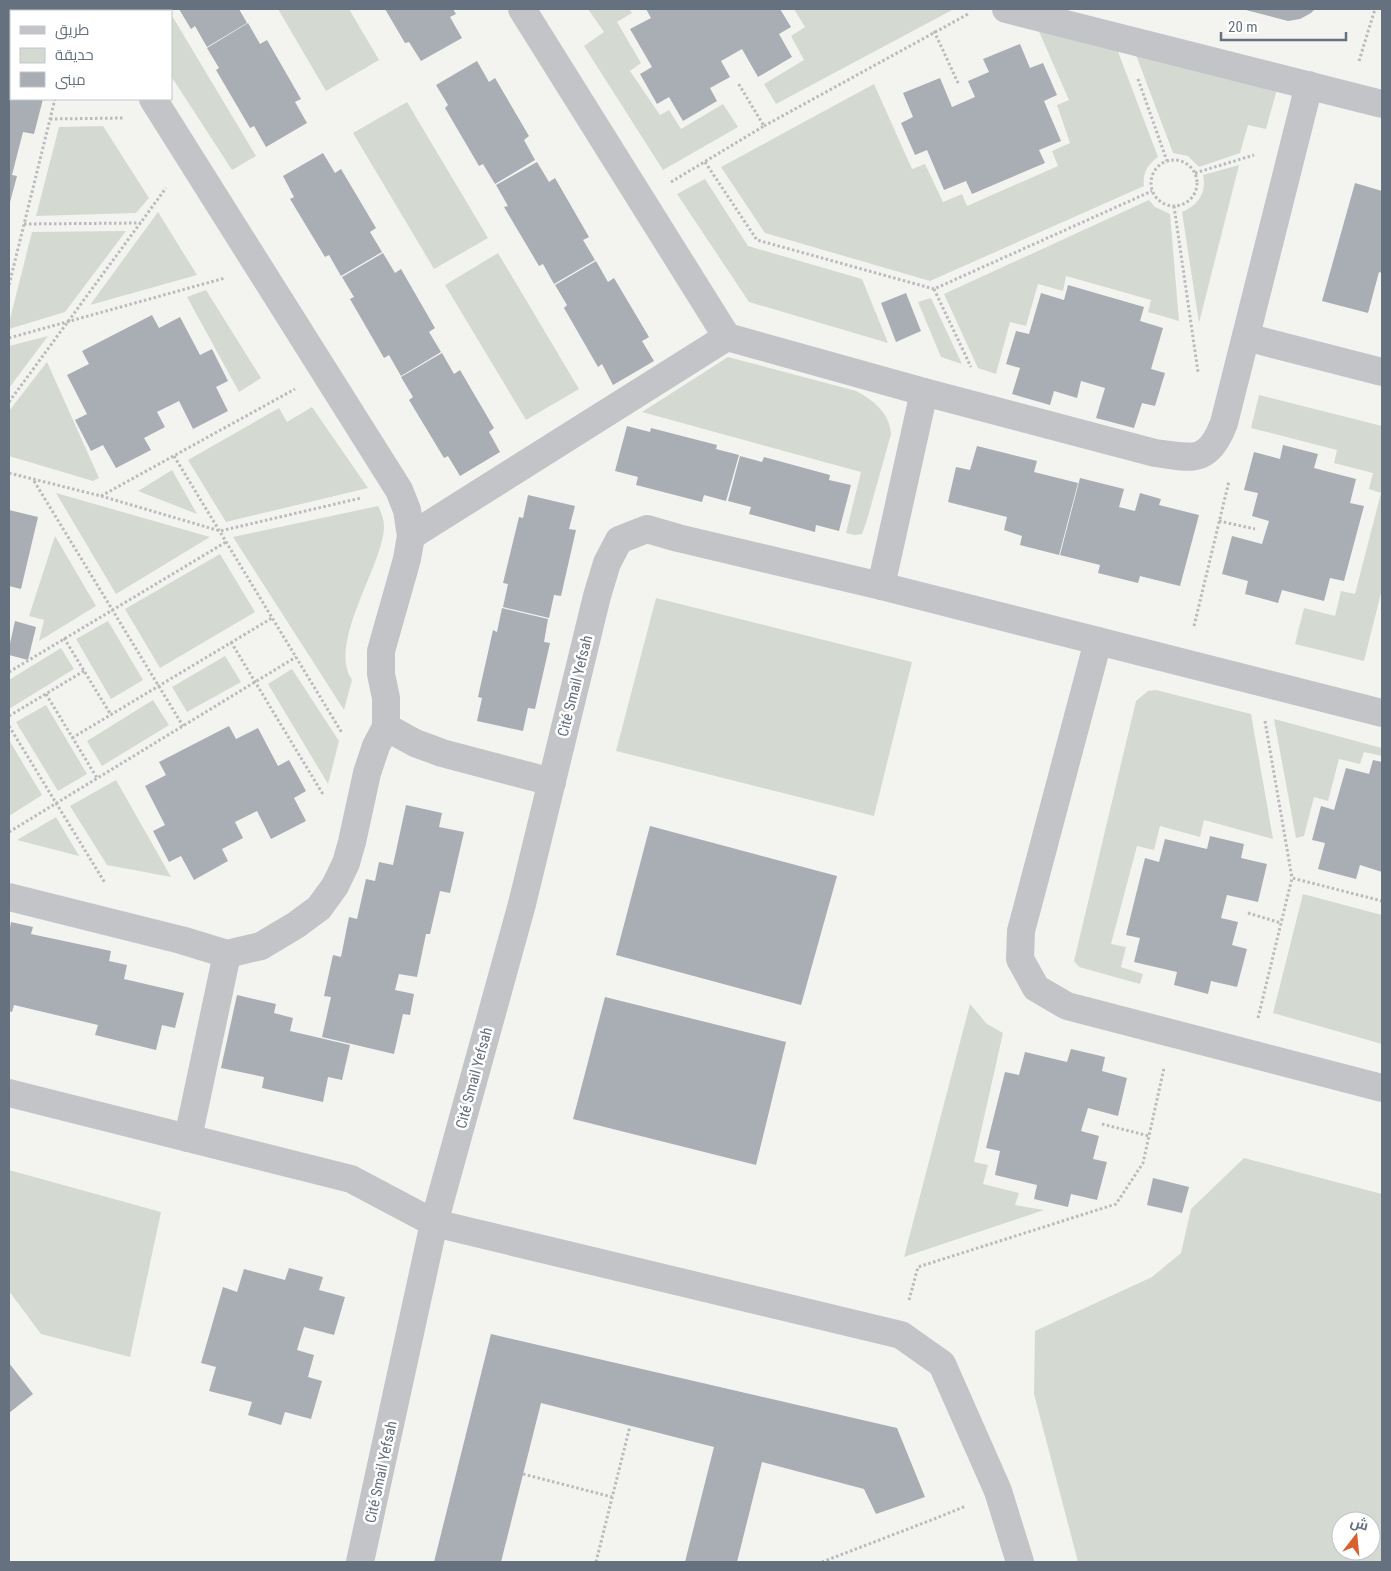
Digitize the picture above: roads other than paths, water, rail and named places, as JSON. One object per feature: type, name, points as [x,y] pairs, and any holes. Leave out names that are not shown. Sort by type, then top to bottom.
[{"type":"street","points":[[522,9],[727,337],[924,392],[1155,453],[1191,458],[1211,448],[1218,438],[1224,423],[1309,85]]},
{"type":"street","points":[[1006,9],[1382,104]]},
{"type":"street","points":[[9,897],[180,940],[227,954],[261,946],[296,925],[319,908],[336,886],[346,863],[352,842],[367,772],[376,746],[386,727],[386,698],[381,674],[381,652],[412,536],[407,510],[399,490],[153,100]]},
{"type":"street","points":[[412,536],[727,337]]},
{"type":"street","points":[[1246,337],[1382,372]]},
{"type":"street","points":[[881,586],[924,392]]},
{"type":"street","name":"Cité Smail Yefsah","points":[[360,1562],[434,1223],[522,904],[597,596],[607,563],[619,540],[646,529],[881,586],[1382,713]]},
{"type":"street","points":[[1098,641],[1022,926],[1020,959],[1036,988],[1067,1006],[1382,1088]]},
{"type":"street","points":[[386,727],[415,743],[442,753],[552,782]]},
{"type":"street","points":[[188,1138],[227,954]]},
{"type":"street","points":[[9,1093],[351,1179],[434,1223],[901,1335],[942,1364],[998,1491],[1020,1562]]}]
